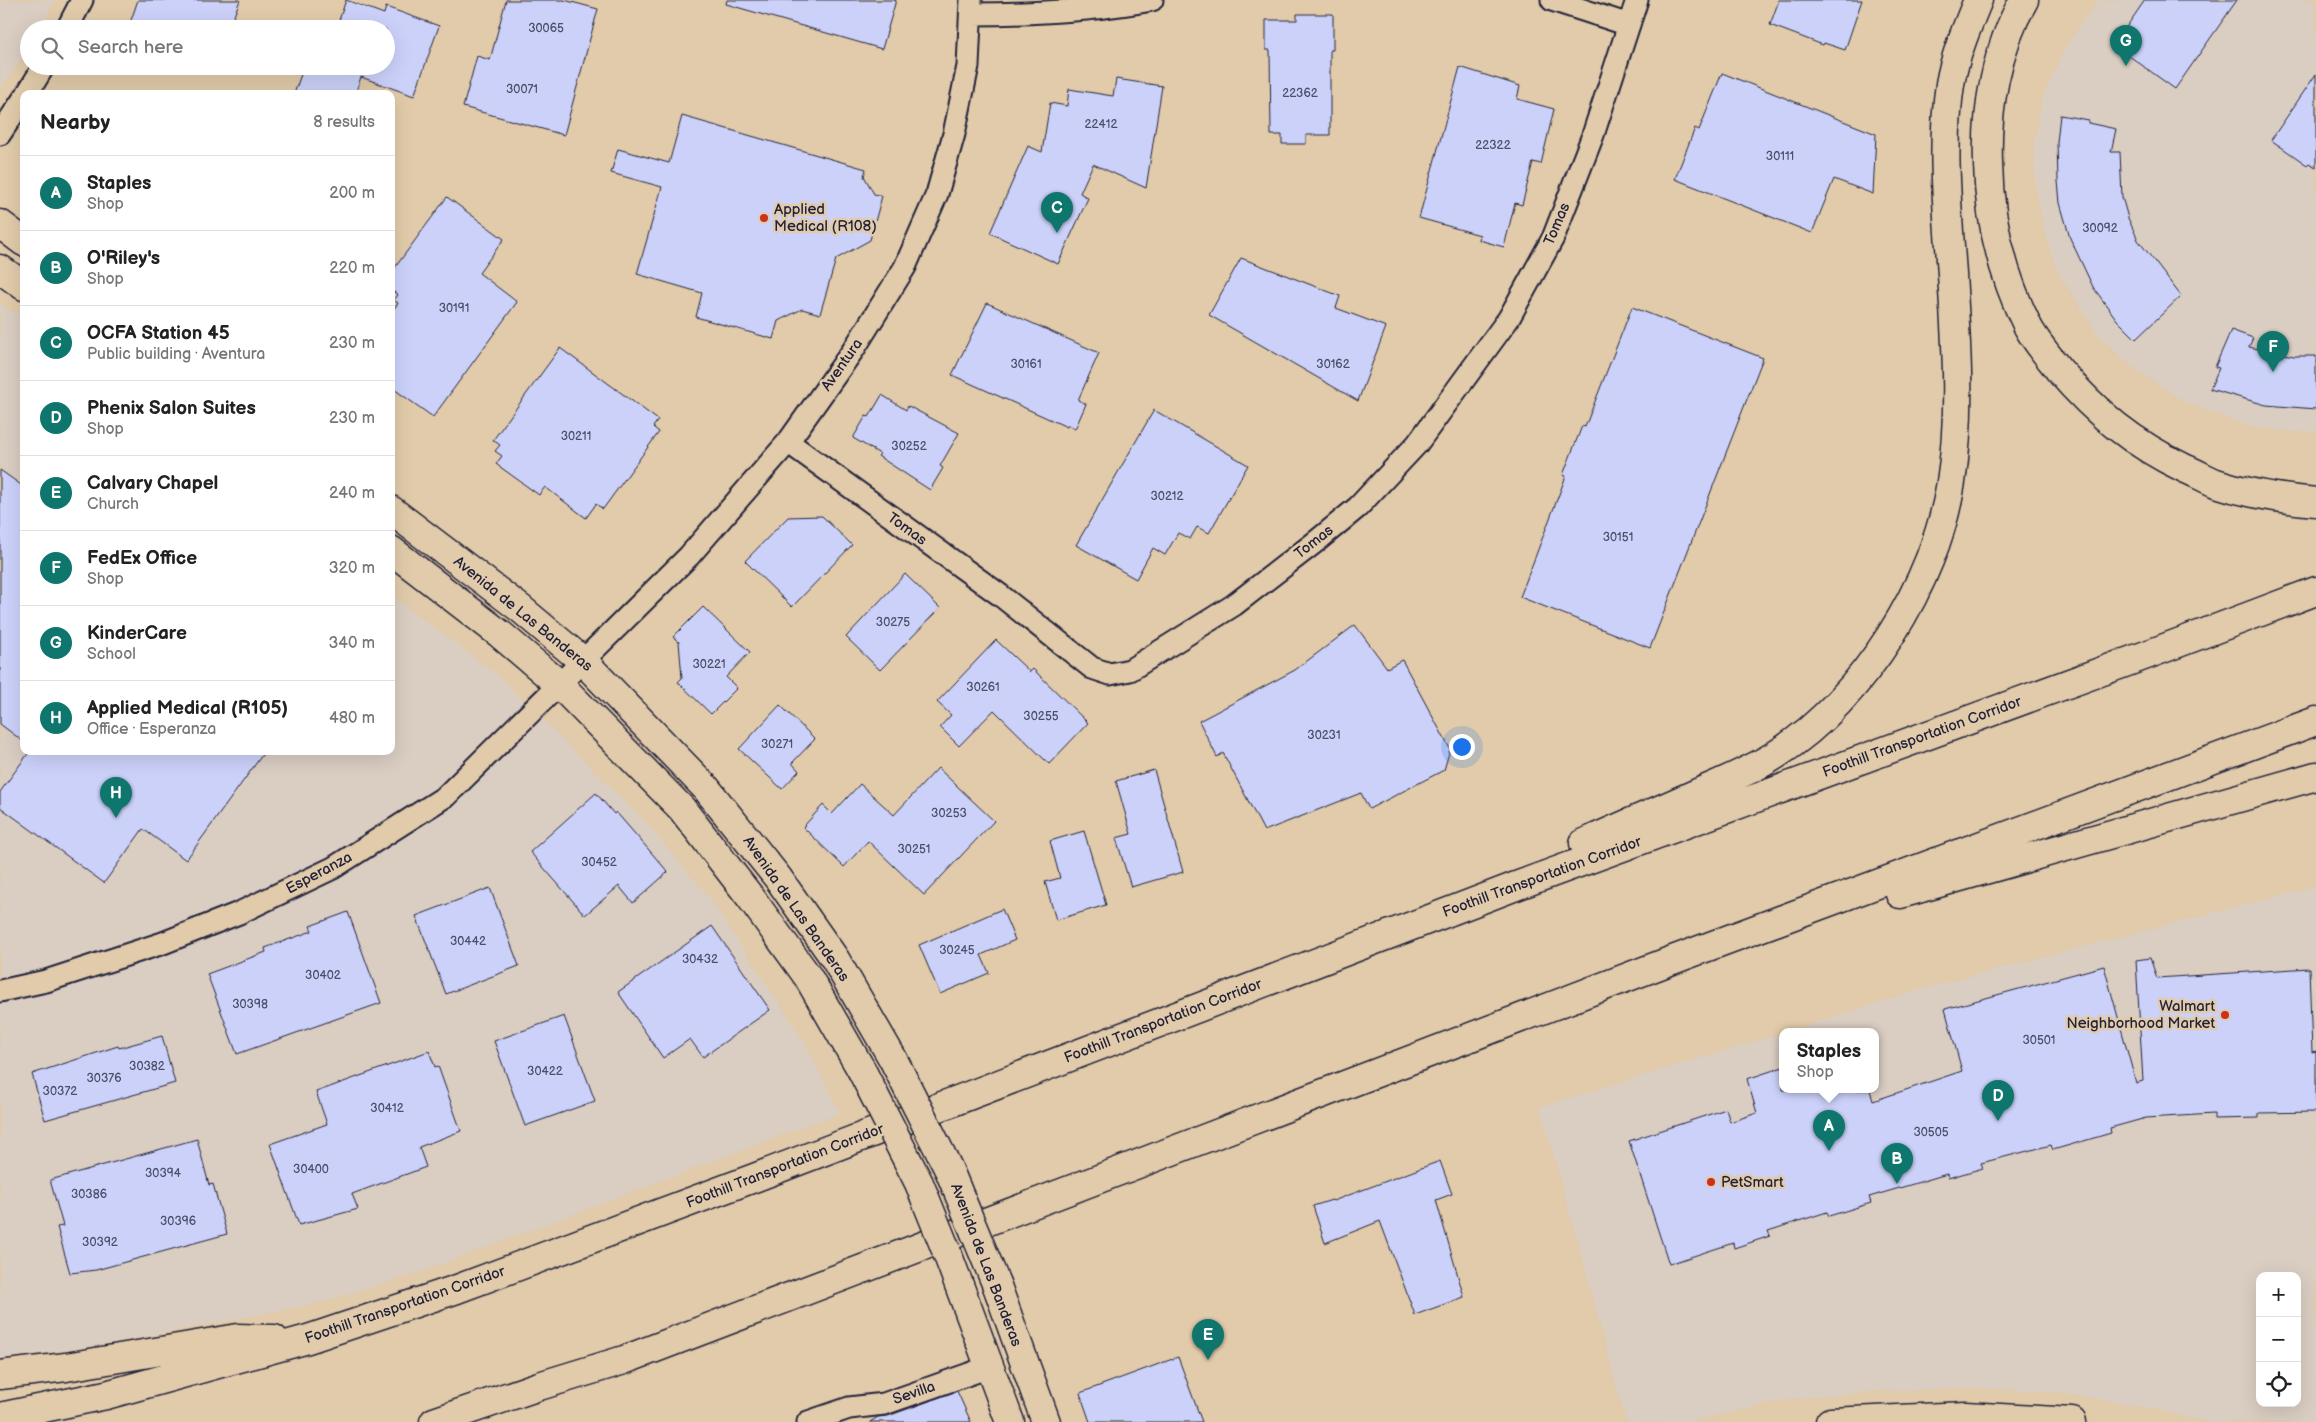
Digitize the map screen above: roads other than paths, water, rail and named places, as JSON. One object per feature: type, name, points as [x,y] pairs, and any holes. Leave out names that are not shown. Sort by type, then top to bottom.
[{"type":"main road","points":[[1516,886],[1556,855],[1736,776],[1775,755],[1803,736],[1832,709],[1856,682],[1878,654],[1908,604],[1942,526],[1951,484],[1955,451],[1958,400],[1946,174],[1946,129],[1950,82],[1963,37],[1978,0]]},
{"type":"main road","points":[[2024,0],[2014,18],[2000,59],[1991,99],[1987,154],[1988,182],[1994,230],[2008,280],[2029,328],[2050,358],[2081,396],[2115,427],[2160,457],[2215,482],[2271,498],[2316,502]]},
{"type":"main road","points":[[0,224],[20,239]]},
{"type":"main road","points":[[0,269],[20,283]]},
{"type":"main road","name":"Avenida de Las Banderas","points":[[395,513],[521,609],[584,662],[706,788],[753,846],[834,959],[893,1059],[949,1170],[997,1286],[1046,1422]]},
{"type":"main road","name":"Avenida de Las Banderas","points":[[395,553],[500,634],[560,684],[682,809],[727,865],[808,977],[861,1069],[919,1183],[1010,1422]]},
{"type":"main road","name":"Foothill Transportation Corridor","points":[[0,1417],[106,1396],[308,1339],[457,1288],[670,1209],[1516,886],[2316,591]]},
{"type":"main road","points":[[486,1422],[624,1360],[1670,961],[2316,721]]},
{"type":"main road","points":[[1670,961],[1699,962],[1872,902],[2316,776]]},
{"type":"main road","points":[[985,1355],[1013,1334]]},
{"type":"main road","points":[[0,1375],[66,1367],[238,1338],[308,1339]]},
{"type":"main road","points":[[434,1422],[539,1386],[624,1360]]},
{"type":"main road","points":[[1830,1422],[1966,1416],[2072,1422]]},
{"type":"street","points":[[72,20],[82,0]]},
{"type":"street","points":[[971,7],[1065,11],[1120,6],[1152,0]]},
{"type":"street","points":[[1552,0],[1629,25]]},
{"type":"street","name":"Tomas","points":[[788,442],[1000,595],[1092,668],[1110,674],[1130,670],[1234,605],[1318,540],[1358,507],[1418,444],[1508,318],[1553,238],[1593,135],[1637,0]]},
{"type":"street","name":"Aventura","points":[[584,662],[689,556],[788,442],[881,309],[922,231],[937,194],[954,134],[968,66],[971,7]]},
{"type":"street","points":[[29,90],[38,75]]},
{"type":"street","points":[[0,134],[20,104]]},
{"type":"street","name":"Esperanza","points":[[0,991],[46,981],[164,943],[239,913],[333,868],[446,796],[584,662]]},
{"type":"street","name":"Sevilla","points":[[808,1422],[848,1408],[884,1404],[985,1355]]},
{"type":"place","name":"KinderCare","points":[[2126,66]]},
{"type":"place","name":"Applied Medical (R108)","points":[[764,218]]},
{"type":"place","name":"OCFA Station 45","points":[[1057,233]]},
{"type":"place","name":"FedEx Office","points":[[2273,372]]},
{"type":"place","name":"Applied Medical (R105)","points":[[116,818]]},
{"type":"place","name":"Walmart Neighborhood Market","points":[[2225,1015]]},
{"type":"place","name":"Phenix Salon Suites","points":[[1998,1121]]},
{"type":"place","name":"Staples","points":[[1829,1151]]},
{"type":"place","name":"PetSmart","points":[[1711,1182]]},
{"type":"place","name":"O'Riley's","points":[[1897,1184]]},
{"type":"place","name":"Calvary Chapel","points":[[1208,1360]]}]
